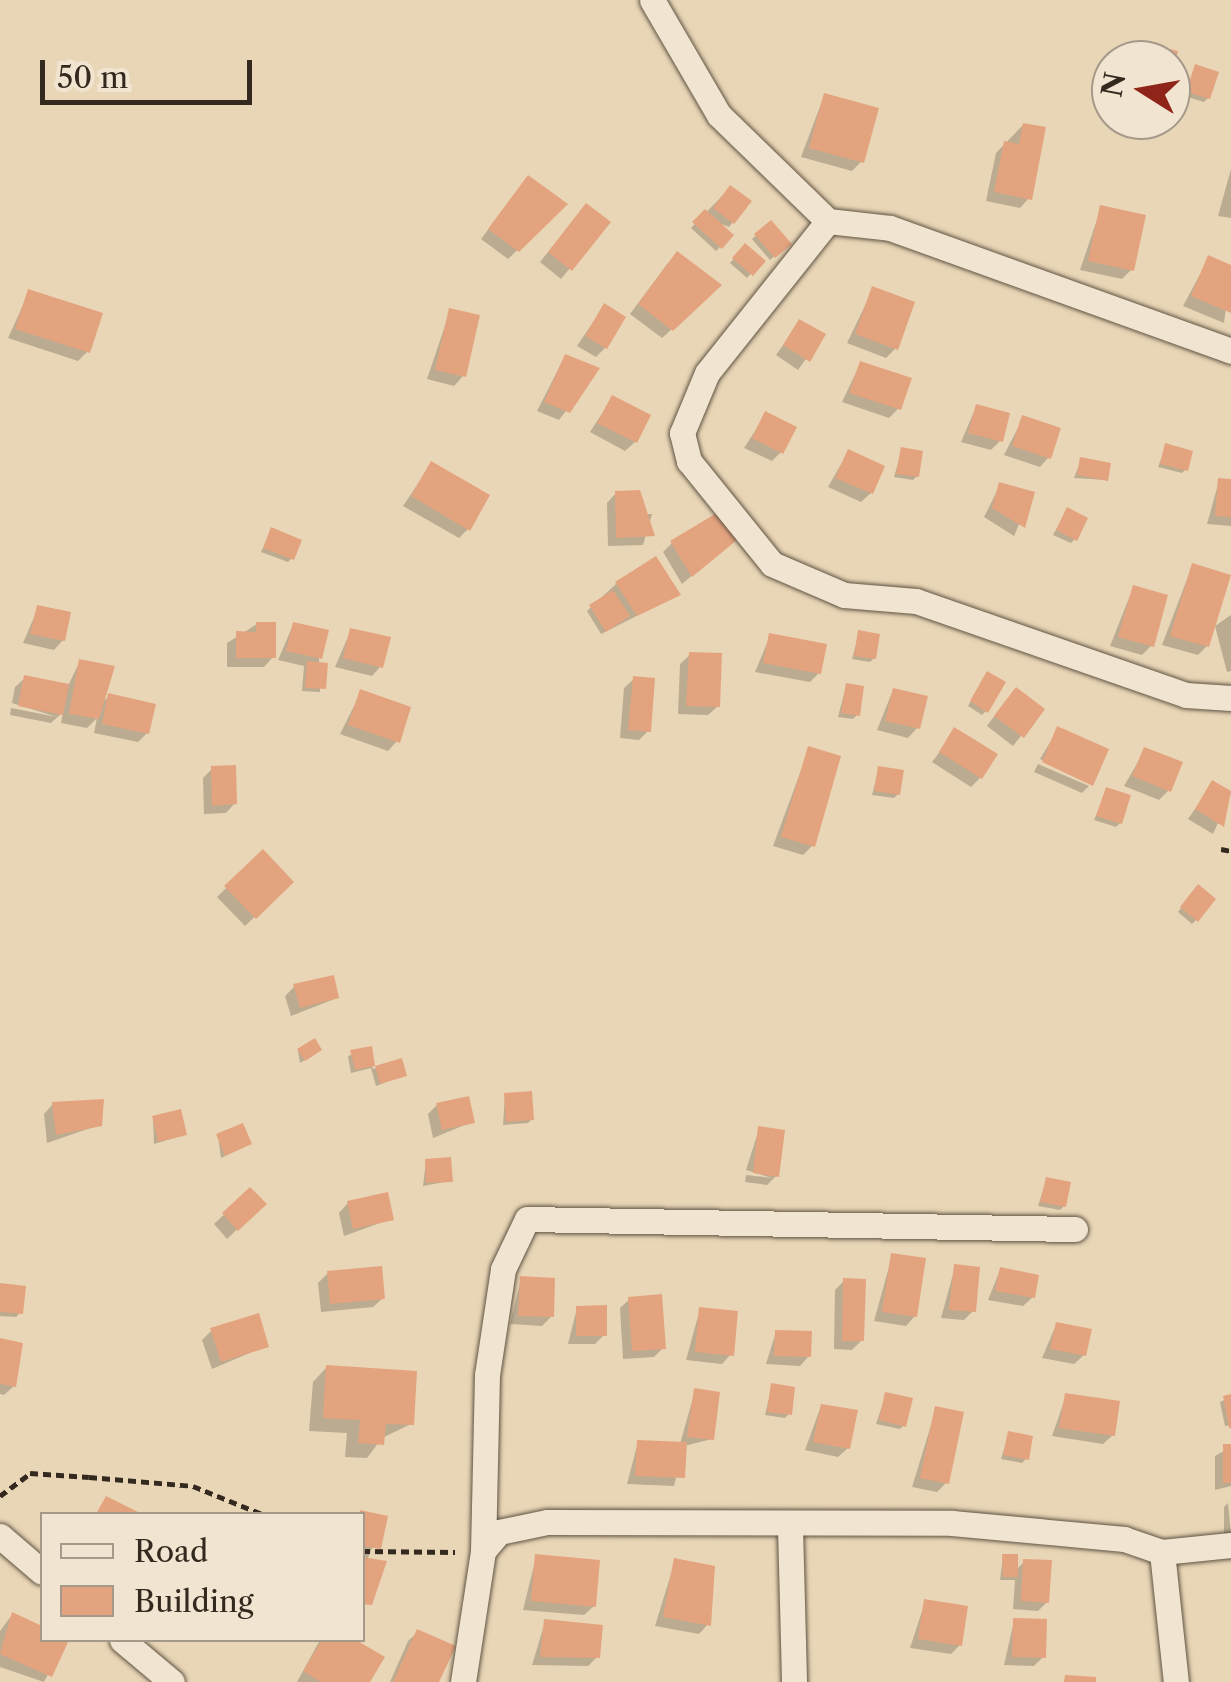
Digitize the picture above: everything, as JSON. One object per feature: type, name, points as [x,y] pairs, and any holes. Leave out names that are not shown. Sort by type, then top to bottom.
[{"type":"street","points":[[652,0],[718,116],[828,221],[890,228],[1231,351]]},
{"type":"street","points":[[828,221],[707,373],[682,434],[689,461],[772,564],[844,595],[916,601],[1186,695],[1231,698]]},
{"type":"street","points":[[463,1682],[483,1551],[487,1375],[503,1269],[528,1219],[1075,1229]]},
{"type":"street","points":[[483,1551],[499,1532],[547,1522],[1010,1527],[1162,1552],[1231,1545]]},
{"type":"street","points":[[790,1527],[794,1682]]},
{"type":"street","points":[[0,1536],[40,1570]]},
{"type":"street","points":[[1162,1552],[1176,1682]]},
{"type":"street","points":[[124,1642],[172,1682]]},
{"type":"path","points":[[1222,848],[1231,851]]},
{"type":"path","points":[[0,1496],[30,1473],[193,1486],[257,1512]]},
{"type":"path","points":[[365,1551],[483,1551]]},
{"type":"building","points":[[1195,64],[1219,72],[1210,99],[1191,93]]},
{"type":"building","points":[[824,93],[879,108],[864,163],[809,148]]},
{"type":"building","points":[[1023,123],[1046,127],[1032,200],[994,192],[1004,141],[1019,144]]},
{"type":"building","points":[[528,175],[568,204],[519,252],[488,229]]},
{"type":"building","points":[[730,185],[752,201],[734,224],[713,208]]},
{"type":"building","points":[[586,203],[611,222],[572,271],[548,252]]},
{"type":"building","points":[[1100,205],[1146,215],[1134,271],[1088,261]]},
{"type":"building","points":[[705,209],[734,235],[722,249],[692,222]]},
{"type":"building","points":[[771,220],[792,244],[775,258],[754,234]]},
{"type":"building","points":[[745,243],[766,261],[753,276],[732,258]]},
{"type":"building","points":[[677,251],[722,285],[673,331],[638,304]]},
{"type":"building","points":[[1208,255],[1231,265],[1231,313],[1191,296]]},
{"type":"building","points":[[872,286],[915,302],[898,350],[855,334]]},
{"type":"building","points":[[28,289],[103,313],[90,353],[15,329]]},
{"type":"building","points":[[604,303],[626,317],[607,349],[585,336]]},
{"type":"building","points":[[449,308],[480,315],[466,377],[435,370]]},
{"type":"building","points":[[799,319],[826,334],[810,362],[783,345]]},
{"type":"building","points":[[565,354],[600,368],[570,413],[544,402]]},
{"type":"building","points":[[860,361],[912,378],[901,410],[849,393]]},
{"type":"building","points":[[612,395],[651,415],[637,443],[597,423]]},
{"type":"building","points":[[976,404],[1010,413],[1003,442],[968,433]]},
{"type":"building","points":[[765,411],[797,427],[783,454],[752,438]]},
{"type":"building","points":[[1022,415],[1061,428],[1051,459],[1012,446]]},
{"type":"building","points":[[1165,443],[1193,451],[1188,471],[1160,464]]},
{"type":"building","points":[[901,447],[923,451],[919,477],[896,474]]},
{"type":"building","points":[[848,449],[885,466],[873,494],[835,478]]},
{"type":"building","points":[[1080,457],[1111,463],[1108,481],[1077,475]]},
{"type":"building","points":[[431,461],[490,495],[470,531],[411,496]]},
{"type":"building","points":[[1218,478],[1231,479],[1231,517],[1215,516]]},
{"type":"building","points":[[999,482],[1035,492],[1025,528],[992,508]]},
{"type":"building","points":[[640,490],[655,536],[616,538],[615,491]]},
{"type":"building","points":[[1067,507],[1088,518],[1077,541],[1056,530]]},
{"type":"building","points":[[720,511],[737,540],[692,577],[670,541]]},
{"type":"building","points":[[271,527],[302,540],[294,560],[263,548]]},
{"type":"building","points":[[656,556],[681,595],[637,616],[615,582]]},
{"type":"building","points":[[1192,563],[1231,575],[1209,647],[1170,636]]},
{"type":"building","points":[[1133,585],[1168,595],[1154,647],[1118,637]]},
{"type":"building","points":[[613,590],[630,616],[606,632],[589,605]]},
{"type":"building","points":[[37,605],[71,612],[65,641],[30,634]]},
{"type":"building","points":[[256,622],[276,622],[276,658],[236,658],[236,631],[256,632]]},
{"type":"building","points":[[293,622],[329,630],[322,659],[286,651]]},
{"type":"building","points":[[350,628],[391,637],[383,668],[343,658]]},
{"type":"building","points":[[858,630],[880,634],[876,659],[854,656]]},
{"type":"building","points":[[769,633],[827,644],[821,674],[763,663]]},
{"type":"building","points":[[689,652],[722,653],[720,707],[686,706]]},
{"type":"building","points":[[79,659],[115,666],[99,719],[69,714]]},
{"type":"building","points":[[307,661],[328,663],[326,689],[305,688]]},
{"type":"building","points":[[987,671],[1006,682],[988,713],[970,701]]},
{"type":"building","points":[[24,675],[69,684],[63,715],[18,706]]},
{"type":"building","points":[[633,676],[655,678],[651,732],[628,730]]},
{"type":"building","points":[[846,683],[864,686],[860,716],[841,713]]},
{"type":"building","points":[[1016,687],[1045,709],[1024,738],[994,716]]},
{"type":"building","points":[[893,688],[928,696],[920,729],[885,721]]},
{"type":"building","points":[[360,689],[411,707],[400,743],[348,725]]},
{"type":"building","points":[[108,693],[156,704],[149,734],[102,724]]},
{"type":"building","points":[[1057,726],[1109,749],[1093,786],[1042,762]]},
{"type":"building","points":[[954,727],[998,754],[982,779],[939,752]]},
{"type":"building","points":[[808,746],[841,756],[815,847],[781,837]]},
{"type":"building","points":[[1144,747],[1183,762],[1171,792],[1132,776]]},
{"type":"building","points":[[236,765],[237,804],[212,806],[211,766]]},
{"type":"building","points":[[878,766],[904,770],[900,795],[874,791]]},
{"type":"building","points":[[1212,780],[1231,791],[1224,827],[1195,809]]},
{"type":"building","points":[[1106,787],[1131,795],[1122,824],[1096,816]]},
{"type":"building","points":[[263,849],[294,882],[256,919],[224,886]]},
{"type":"building","points":[[1198,884],[1216,899],[1198,922],[1180,907]]},
{"type":"building","points":[[334,975],[339,998],[300,1008],[293,984]]},
{"type":"building","points":[[315,1038],[322,1050],[305,1061],[297,1049]]},
{"type":"building","points":[[372,1046],[375,1066],[355,1070],[350,1050]]},
{"type":"building","points":[[402,1058],[407,1076],[380,1084],[375,1066]]},
{"type":"building","points":[[532,1091],[534,1120],[506,1122],[504,1093]]},
{"type":"building","points":[[469,1096],[475,1123],[442,1130],[436,1103]]},
{"type":"building","points":[[104,1099],[102,1126],[56,1135],[52,1102]]},
{"type":"building","points":[[181,1109],[187,1135],[158,1142],[152,1116]]},
{"type":"building","points":[[243,1123],[252,1144],[225,1156],[216,1134]]},
{"type":"building","points":[[758,1126],[785,1130],[779,1177],[753,1173]]},
{"type":"building","points":[[451,1157],[453,1182],[426,1183],[425,1159]]},
{"type":"building","points":[[1046,1177],[1071,1182],[1066,1207],[1040,1202]]},
{"type":"building","points":[[250,1187],[267,1204],[238,1231],[222,1213]]},
{"type":"building","points":[[388,1192],[394,1220],[353,1229],[347,1201]]},
{"type":"building","points":[[891,1253],[926,1258],[917,1317],[882,1312]]},
{"type":"building","points":[[954,1264],[980,1267],[976,1312],[949,1310]]},
{"type":"building","points":[[382,1266],[385,1299],[330,1304],[327,1271]]},
{"type":"building","points":[[1000,1267],[1039,1275],[1035,1298],[995,1291]]},
{"type":"building","points":[[520,1276],[555,1278],[554,1317],[518,1316]]},
{"type":"building","points":[[843,1278],[866,1279],[864,1341],[842,1341]]},
{"type":"building","points":[[0,1283],[26,1286],[23,1314],[0,1312]]},
{"type":"building","points":[[662,1294],[666,1349],[632,1351],[628,1297]]},
{"type":"building","points":[[607,1305],[607,1336],[576,1336],[576,1306]]},
{"type":"building","points":[[699,1307],[738,1311],[734,1356],[695,1352]]},
{"type":"building","points":[[259,1313],[269,1347],[221,1362],[210,1328]]},
{"type":"building","points":[[1056,1322],[1092,1329],[1086,1356],[1050,1349]]},
{"type":"building","points":[[775,1330],[812,1331],[811,1357],[774,1356]]},
{"type":"building","points":[[0,1338],[23,1343],[16,1387],[0,1384]]},
{"type":"building","points":[[326,1365],[417,1371],[414,1425],[386,1424],[384,1445],[358,1443],[360,1420],[323,1418]]},
{"type":"building","points":[[771,1383],[795,1387],[792,1415],[767,1412]]},
{"type":"building","points":[[694,1388],[720,1392],[714,1440],[687,1437]]},
{"type":"building","points":[[885,1392],[913,1398],[906,1427],[879,1420]]},
{"type":"building","points":[[1065,1393],[1120,1401],[1115,1436],[1059,1428]]},
{"type":"building","points":[[1231,1394],[1231,1428],[1229,1428],[1223,1396]]},
{"type":"building","points":[[821,1404],[858,1410],[850,1449],[813,1442]]},
{"type":"building","points":[[935,1406],[964,1412],[949,1484],[920,1478]]},
{"type":"building","points":[[1008,1431],[1033,1436],[1029,1460],[1003,1455]]},
{"type":"building","points":[[637,1440],[687,1442],[685,1478],[635,1476]]},
{"type":"building","points":[[1223,1444],[1231,1444],[1231,1483],[1223,1483]]},
{"type":"building","points":[[106,1496],[138,1512],[97,1512]]},
{"type":"building","points":[[360,1510],[388,1516],[381,1549],[365,1546],[365,1512]]},
{"type":"building","points":[[535,1554],[600,1560],[596,1607],[531,1601]]},
{"type":"building","points":[[1002,1554],[1018,1554],[1018,1577],[1003,1577]]},
{"type":"building","points":[[365,1557],[387,1561],[372,1605],[365,1604]]},
{"type":"building","points":[[674,1558],[715,1566],[711,1626],[663,1617]]},
{"type":"building","points":[[1023,1559],[1052,1560],[1049,1603],[1021,1601]]},
{"type":"building","points":[[924,1599],[968,1606],[962,1646],[918,1639]]},
{"type":"building","points":[[12,1612],[40,1625],[40,1642],[68,1642],[52,1677],[0,1654]]},
{"type":"building","points":[[1013,1618],[1047,1619],[1046,1658],[1012,1657]]},
{"type":"building","points":[[544,1619],[603,1625],[600,1658],[540,1657]]},
{"type":"building","points":[[417,1629],[456,1646],[439,1682],[393,1682]]},
{"type":"building","points":[[321,1642],[359,1642],[385,1657],[370,1682],[321,1682],[303,1671]]},
{"type":"building","points":[[1065,1675],[1096,1677],[1096,1682],[1064,1682]]}]
